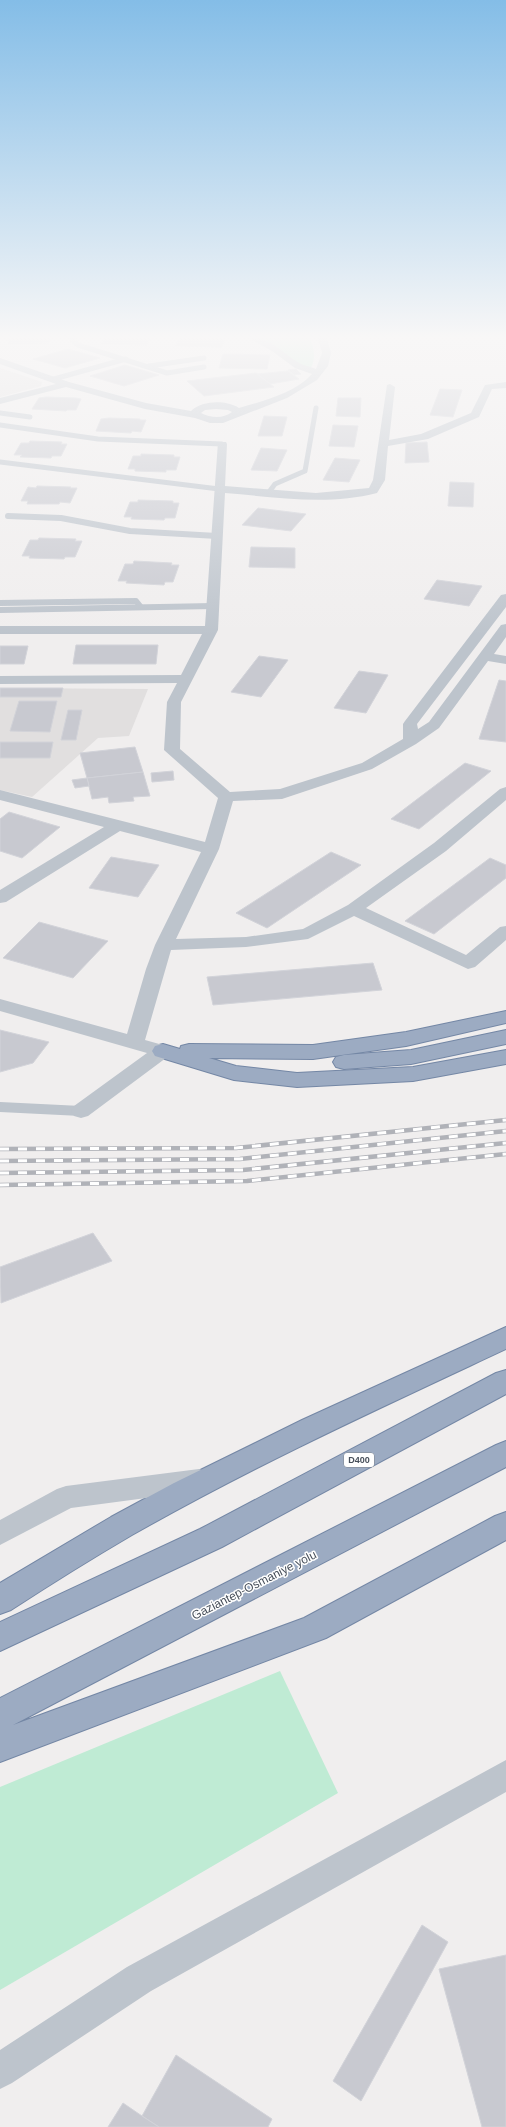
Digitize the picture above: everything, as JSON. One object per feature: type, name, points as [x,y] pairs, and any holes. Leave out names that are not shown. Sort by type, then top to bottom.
[{"type":"highway","points":[[163,1051],[313,1052],[406,1039],[506,1018]]},
{"type":"highway","points":[[163,1051],[242,1061],[309,1065],[411,1057],[506,1036]]},
{"type":"highway","points":[[163,1051],[234,1073],[297,1080],[413,1074],[506,1057]]},
{"type":"highway","points":[[0,1600],[55,1564],[209,1479],[506,1337]]},
{"type":"highway","name":"D400","points":[[0,1637],[211,1538],[506,1382]]},
{"type":"highway","name":"Gaziantep-Osmaniye yolu","points":[[0,1715],[506,1453]]},
{"type":"highway","points":[[0,1746],[315,1628],[506,1525]]},
{"type":"street","points":[[220,437],[217,536],[211,630],[174,702],[172,750],[226,797],[282,794],[367,766],[412,741],[434,725],[486,658],[506,628]]},
{"type":"street","points":[[219,489],[324,496],[358,494],[373,490],[379,480],[384,437]]},
{"type":"street","points":[[383,444],[422,437]]},
{"type":"street","points":[[412,741],[410,724],[506,598]]},
{"type":"street","points":[[0,630],[211,630]]},
{"type":"street","points":[[486,658],[506,660]]},
{"type":"street","points":[[0,680],[186,678]]},
{"type":"street","points":[[164,945],[246,942],[308,934],[354,909],[440,847],[506,792]]},
{"type":"street","points":[[0,794],[211,849]]},
{"type":"street","points":[[134,1043],[154,969],[164,945],[211,849],[226,797]]},
{"type":"street","points":[[0,898],[118,824]]},
{"type":"street","points":[[354,909],[468,963],[506,931]]},
{"type":"street","points":[[0,1005],[163,1051]]},
{"type":"street","points":[[80,1111],[163,1051]]},
{"type":"street","points":[[0,1533],[66,1497],[209,1479]]},
{"type":"street","points":[[0,2071],[139,1979],[506,1775]]},
{"type":"lane","points":[[86,437],[98,439],[128,437]]},
{"type":"lane","points":[[269,492],[274,485],[298,476],[305,471],[311,437]]},
{"type":"lane","points":[[0,462],[219,489]]},
{"type":"lane","points":[[8,516],[61,518],[130,531],[217,536]]},
{"type":"lane","points":[[0,603],[136,601],[140,606]]},
{"type":"lane","points":[[0,610],[127,609],[140,606],[213,606]]},
{"type":"lane","points":[[0,1107],[80,1111]]},
{"type":"shaded area","points":[[0,688],[148,689],[129,736],[98,738],[32,797],[0,790]]},
{"type":"green space","points":[[280,1671],[338,1793],[0,1990],[0,1787]]},
{"type":"building","points":[[331,437],[356,437],[354,447],[329,446]]},
{"type":"building","points":[[30,441],[62,442],[61,444],[67,444],[61,456],[52,456],[51,458],[20,457],[22,455],[14,455],[21,443],[29,443]]},
{"type":"building","points":[[427,442],[429,462],[405,463],[406,443]]},
{"type":"building","points":[[261,448],[287,450],[277,471],[251,470]]},
{"type":"building","points":[[141,454],[174,455],[174,457],[180,457],[176,470],[166,470],[166,472],[135,471],[135,469],[128,469],[133,456],[141,456]]},
{"type":"building","points":[[335,458],[360,460],[349,482],[323,480]]},
{"type":"building","points":[[450,482],[474,483],[473,507],[448,506]]},
{"type":"building","points":[[37,486],[77,488],[70,503],[60,502],[59,504],[27,504],[28,501],[21,501],[28,487],[36,488]]},
{"type":"building","points":[[138,500],[173,501],[173,503],[179,503],[175,518],[165,518],[164,520],[131,519],[132,517],[124,517],[130,502],[138,502]]},
{"type":"building","points":[[258,508],[306,514],[291,531],[242,525]]},
{"type":"building","points":[[39,538],[76,539],[75,541],[82,541],[75,557],[65,557],[64,559],[29,558],[30,556],[22,556],[30,540],[38,540]]},
{"type":"building","points":[[251,547],[295,548],[295,568],[249,567]]},
{"type":"building","points":[[134,561],[172,563],[171,565],[179,565],[173,582],[165,582],[164,585],[126,583],[127,581],[118,581],[125,564],[133,564]]},
{"type":"building","points":[[437,580],[482,586],[469,606],[424,599]]},
{"type":"building","points":[[76,645],[158,645],[156,664],[73,664]]},
{"type":"building","points":[[0,646],[28,646],[24,664],[0,664]]},
{"type":"building","points":[[259,656],[288,660],[261,697],[231,692]]},
{"type":"building","points":[[359,671],[388,675],[366,713],[334,708]]},
{"type":"building","points":[[499,680],[506,681],[506,742],[479,739]]},
{"type":"building","points":[[0,688],[63,688],[61,697],[0,697]]},
{"type":"building","points":[[19,701],[57,701],[50,732],[10,731]]},
{"type":"building","points":[[68,710],[82,710],[76,740],[61,740]]},
{"type":"building","points":[[0,742],[53,742],[50,758],[0,758]]},
{"type":"building","points":[[135,747],[143,772],[87,778],[80,753]]},
{"type":"building","points":[[465,763],[491,771],[419,829],[391,819]]},
{"type":"building","points":[[173,771],[174,780],[152,782],[151,773]]},
{"type":"building","points":[[143,772],[150,796],[133,797],[134,801],[109,803],[108,797],[92,799],[87,778]]},
{"type":"building","points":[[87,778],[89,786],[75,788],[72,780]]},
{"type":"building","points":[[9,812],[60,827],[22,858],[0,851],[0,819]]},
{"type":"building","points":[[331,852],[361,865],[267,928],[236,913]]},
{"type":"building","points":[[111,857],[159,865],[138,897],[89,888]]},
{"type":"building","points":[[490,858],[506,865],[506,878],[434,934],[405,921]]},
{"type":"building","points":[[39,922],[108,941],[73,978],[3,958]]},
{"type":"building","points":[[373,963],[382,990],[213,1005],[207,977]]},
{"type":"building","points":[[0,1030],[49,1042],[33,1063],[0,1072]]},
{"type":"building","points":[[93,1233],[112,1261],[1,1303],[0,1267]]},
{"type":"building","points":[[422,1925],[448,1942],[361,2101],[333,2081]]},
{"type":"building","points":[[506,1955],[506,2127],[482,2127],[439,1969]]},
{"type":"building","points":[[176,2055],[272,2119],[268,2127],[159,2127],[142,2116]]},
{"type":"building","points":[[123,2103],[142,2116],[159,2127],[108,2127]]},
{"type":"railway","points":[[0,1149],[236,1148],[506,1120]]},
{"type":"railway","points":[[0,1161],[240,1159],[506,1131]]},
{"type":"railway","points":[[0,1173],[243,1170],[506,1143]]},
{"type":"railway","points":[[0,1185],[247,1181],[506,1154]]}]
